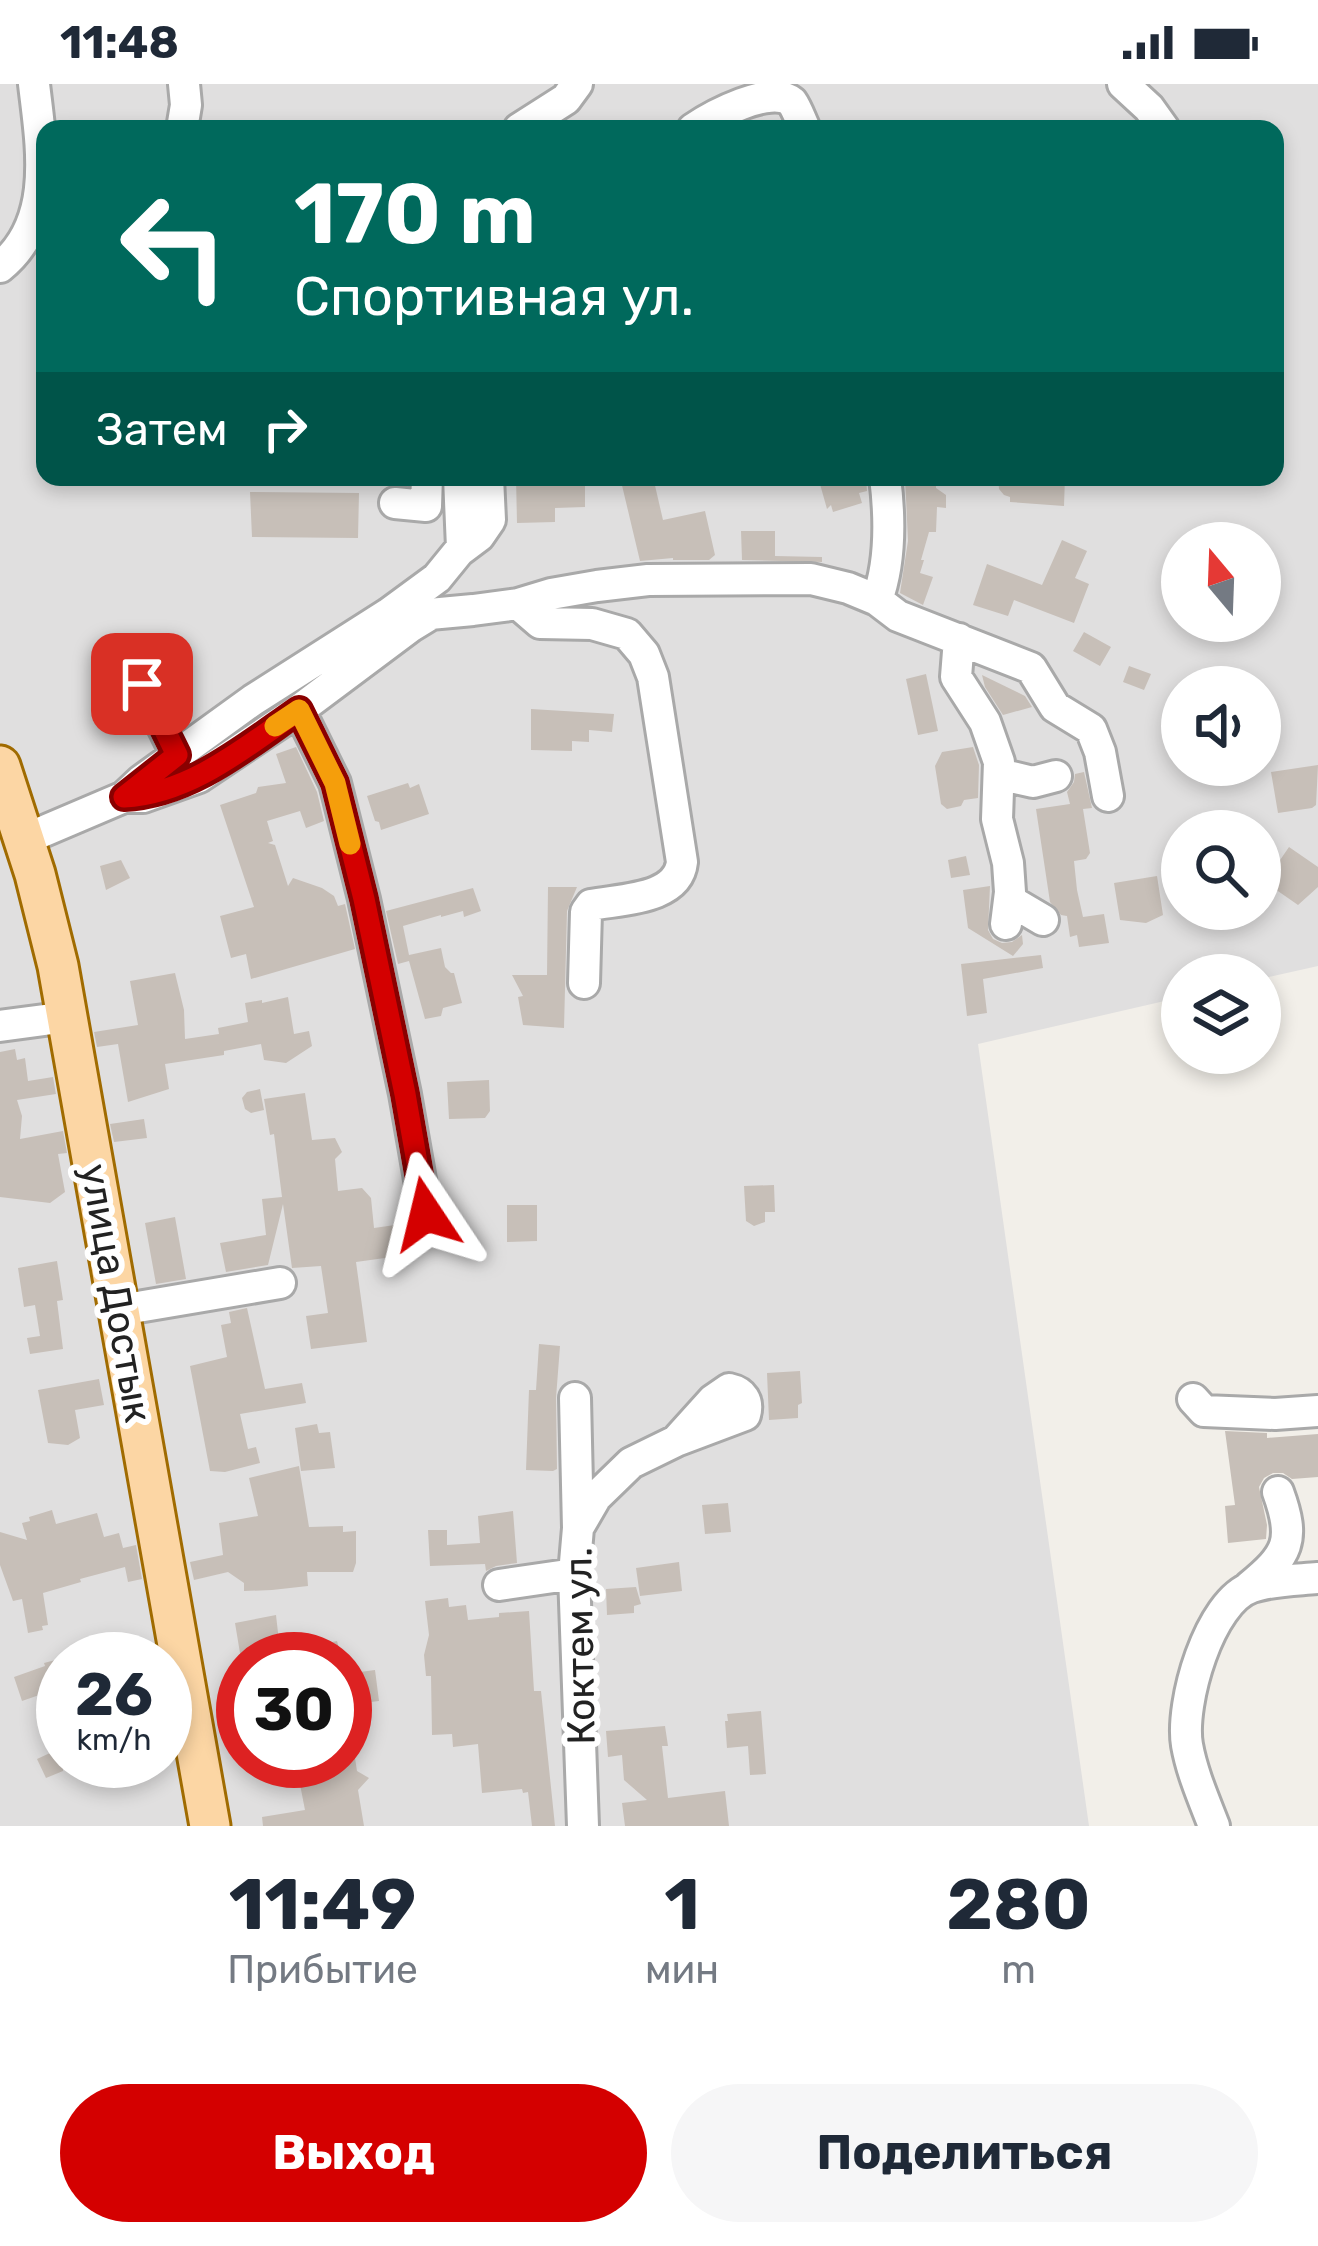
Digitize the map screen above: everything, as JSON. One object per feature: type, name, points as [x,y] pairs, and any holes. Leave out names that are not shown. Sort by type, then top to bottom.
[{"type":"main road","name":"улица Достык","points":[[0,766],[58,966],[210,1826]]},
{"type":"street","points":[[34,84],[37,120]]},
{"type":"street","points":[[183,120],[184,84]]},
{"type":"street","points":[[532,120],[566,99],[577,84]]},
{"type":"street","points":[[1123,84],[1157,120]]},
{"type":"street","points":[[706,120],[769,94],[781,94],[791,101],[800,120]]},
{"type":"street","points":[[0,267],[14,256],[36,206]]},
{"type":"street","points":[[0,267],[36,257]]},
{"type":"street","points":[[395,503],[426,506],[427,486]]},
{"type":"street","points":[[459,486],[460,550]]},
{"type":"street","points":[[23,840],[124,797],[270,688],[436,578],[490,520],[488,486]]},
{"type":"street","points":[[877,600],[887,557],[885,486]]},
{"type":"street","points":[[388,614],[518,604],[551,594],[648,580],[811,579],[848,588],[877,600],[898,616],[1031,668],[1055,707],[1091,729],[1108,796]]},
{"type":"street","points":[[518,604],[540,623],[592,624],[628,634],[644,653],[653,677],[681,872],[659,892],[591,905],[586,912],[584,983]]},
{"type":"street","points":[[124,797],[143,796],[199,777],[431,614]]},
{"type":"street","points":[[959,639],[956,677],[985,722],[999,762],[997,819],[1008,863],[1008,912],[1043,920]]},
{"type":"street","points":[[142,684],[177,755]]},
{"type":"street","points":[[299,710],[335,783],[364,899],[426,1214]]},
{"type":"street","points":[[998,774],[1033,782],[1056,776]]},
{"type":"street","points":[[0,1027],[67,1017]]},
{"type":"street","points":[[120,1310],[280,1283]]},
{"type":"street","points":[[575,1398],[578,1528]]},
{"type":"street","points":[[1193,1399],[1204,1411],[1318,1411]]},
{"type":"street","name":"Коктем ул.","points":[[584,1826],[574,1574],[578,1528],[596,1497],[631,1463],[676,1441]]},
{"type":"street","points":[[1214,1826],[1186,1741],[1191,1690],[1214,1626],[1230,1601],[1282,1555],[1289,1537],[1278,1492]]},
{"type":"street","points":[[500,1585],[574,1574]]},
{"type":"street","points":[[1249,1588],[1318,1578]]},
{"type":"shaded area","points":[[0,84],[1318,84],[1318,966],[1281,974],[1281,954],[1161,954],[1161,1002],[978,1044],[1089,1826],[0,1826]]},
{"type":"building","points":[[516,486],[585,486],[585,507],[555,508],[555,522],[517,523]]},
{"type":"building","points":[[622,486],[655,486],[663,520],[705,511],[715,555],[709,560],[640,561]]},
{"type":"building","points":[[821,486],[867,486],[867,491],[859,493],[862,503],[833,512],[831,505],[827,509]]},
{"type":"building","points":[[905,486],[936,486],[946,495],[946,508],[937,507],[936,532],[929,532],[921,560],[920,573],[933,577],[923,605],[900,593],[908,541]]},
{"type":"building","points":[[1065,486],[1064,506],[1010,502],[999,489]]},
{"type":"building","points":[[250,492],[359,493],[358,538],[252,537]]},
{"type":"building","points":[[741,531],[775,531],[775,556],[822,557],[822,562],[742,560]]},
{"type":"building","points":[[1062,540],[1087,551],[1075,578],[1089,584],[1074,623],[1014,600],[1008,616],[973,605],[987,564],[1042,585]]},
{"type":"building","points":[[1084,632],[1111,647],[1100,666],[1073,651]]},
{"type":"building","points":[[1129,666],[1151,674],[1144,690],[1123,682]]},
{"type":"building","points":[[926,674],[938,731],[918,735],[906,679]]},
{"type":"building","points":[[982,675],[1025,696],[1032,707],[1003,715]]},
{"type":"building","points":[[531,709],[614,714],[612,732],[589,730],[589,742],[572,741],[572,751],[531,750]]},
{"type":"building","points":[[296,747],[317,792],[324,821],[306,828],[300,811],[267,821],[273,841],[268,843],[275,845],[288,886],[293,878],[322,888],[334,896],[338,906],[345,904],[355,949],[251,979],[246,954],[231,958],[220,916],[254,907],[220,805],[256,793],[258,787],[286,783],[276,754]]},
{"type":"building","points":[[973,747],[979,765],[978,798],[947,809],[941,804],[935,766],[942,752]]},
{"type":"building","points":[[1318,765],[1316,805],[1277,810],[1273,786],[1281,786],[1281,771]]},
{"type":"building","points":[[1084,772],[1092,808],[1083,809],[1090,853],[1074,861],[1077,890],[1083,917],[1104,914],[1109,943],[1079,947],[1077,935],[1070,937],[1067,916],[1050,902],[1036,809],[1070,804],[1067,792],[1075,774]]},
{"type":"building","points":[[408,783],[410,788],[419,784],[429,814],[381,830],[367,796]]},
{"type":"building","points":[[1289,847],[1318,867],[1318,887],[1298,905],[1281,893],[1281,859]]},
{"type":"building","points":[[966,856],[970,875],[951,878],[948,860]]},
{"type":"building","points":[[121,860],[130,878],[106,890],[100,866]]},
{"type":"building","points":[[1157,876],[1161,916],[1146,923],[1120,920],[1114,883]]},
{"type":"building","points":[[990,886],[988,930],[1002,943],[1022,935],[1023,944],[1013,956],[968,928],[963,890]]},
{"type":"building","points":[[548,887],[577,887],[567,911],[564,1028],[523,1025],[518,997],[523,996],[512,975],[547,975]]},
{"type":"building","points":[[473,888],[481,911],[464,917],[463,911],[441,915],[403,926],[409,955],[441,948],[462,1003],[425,1019],[409,961],[398,964],[386,911]]},
{"type":"building","points":[[1041,955],[1043,968],[983,979],[987,1013],[967,1016],[961,964]]},
{"type":"building","points":[[175,973],[185,1039],[219,1034],[218,1028],[248,1022],[245,1003],[288,997],[294,1034],[309,1031],[312,1046],[286,1063],[264,1060],[261,1044],[165,1064],[169,1089],[128,1102],[118,1044],[97,1047],[94,1032],[138,1025],[130,981]]},
{"type":"building","points":[[15,1049],[17,1060],[25,1058],[28,1081],[53,1077],[56,1094],[17,1100],[22,1116],[20,1139],[63,1131],[67,1153],[58,1154],[65,1192],[50,1203],[0,1197],[0,1052]]},
{"type":"building","points":[[489,1080],[490,1111],[485,1118],[449,1119],[447,1082]]},
{"type":"building","points":[[260,1089],[264,1110],[251,1113],[242,1098]]},
{"type":"building","points":[[305,1093],[312,1140],[335,1138],[342,1152],[335,1159],[338,1191],[362,1188],[371,1198],[374,1228],[409,1223],[417,1231],[421,1253],[356,1262],[367,1342],[311,1349],[306,1316],[328,1313],[321,1266],[292,1268],[283,1204],[268,1265],[226,1272],[220,1243],[266,1235],[262,1199],[282,1197],[264,1099]]},
{"type":"building","points":[[144,1119],[147,1138],[114,1142],[110,1124]]},
{"type":"building","points":[[774,1185],[775,1212],[765,1212],[765,1222],[754,1226],[746,1221],[744,1186]]},
{"type":"building","points":[[507,1205],[537,1205],[537,1241],[507,1242]]},
{"type":"building","points":[[175,1217],[186,1279],[156,1284],[145,1223]]},
{"type":"building","points":[[57,1261],[63,1349],[30,1354],[27,1338],[40,1336],[35,1305],[24,1307],[18,1268]]},
{"type":"building","points":[[247,1308],[265,1389],[302,1383],[306,1403],[240,1414],[248,1449],[256,1447],[260,1463],[210,1471],[190,1366],[227,1357],[221,1325],[231,1323],[229,1312]]},
{"type":"building","points":[[539,1344],[560,1346],[557,1469],[553,1471],[526,1470],[529,1390],[536,1390]]},
{"type":"building","points":[[800,1371],[798,1418],[769,1420],[767,1373]]},
{"type":"building","points":[[99,1379],[104,1405],[75,1410],[80,1438],[68,1445],[48,1443],[38,1390]]},
{"type":"building","points":[[317,1424],[319,1433],[330,1432],[335,1468],[301,1471],[295,1428]]},
{"type":"building","points":[[1225,1431],[1267,1433],[1267,1438],[1318,1434],[1318,1477],[1292,1479],[1273,1473],[1259,1487],[1266,1539],[1228,1543],[1225,1506],[1235,1505]]},
{"type":"building","points":[[299,1466],[309,1527],[343,1526],[343,1532],[356,1531],[353,1572],[307,1572],[308,1586],[272,1590],[244,1591],[244,1583],[228,1572],[194,1580],[190,1562],[223,1555],[219,1523],[258,1516],[249,1478]]},
{"type":"building","points":[[728,1503],[731,1532],[705,1534],[702,1505]]},
{"type":"building","points":[[52,1510],[56,1524],[97,1513],[104,1537],[119,1533],[123,1548],[136,1545],[142,1579],[128,1582],[125,1567],[43,1593],[48,1625],[28,1633],[22,1599],[13,1601],[0,1565],[0,1532],[27,1540],[22,1523]]},
{"type":"building","points":[[513,1511],[517,1563],[486,1571],[485,1564],[430,1566],[428,1530],[447,1530],[447,1545],[480,1543],[478,1516]]},
{"type":"building","points":[[679,1562],[682,1591],[640,1596],[636,1568]]},
{"type":"building","points":[[636,1587],[641,1604],[634,1606],[634,1613],[607,1615],[606,1589]]},
{"type":"building","points":[[448,1598],[449,1607],[466,1605],[468,1620],[529,1611],[534,1691],[541,1691],[555,1826],[532,1826],[528,1792],[522,1789],[482,1793],[478,1744],[453,1747],[452,1734],[432,1735],[431,1676],[426,1676],[424,1655],[429,1635],[425,1601]]},
{"type":"building","points":[[276,1615],[278,1632],[236,1632],[235,1623]]},
{"type":"building","points":[[36,1669],[36,1696],[22,1701],[14,1677]]},
{"type":"building","points":[[372,1670],[379,1701],[372,1702]]},
{"type":"building","points":[[761,1711],[766,1774],[750,1775],[748,1746],[727,1748],[725,1721],[727,1714]]},
{"type":"building","points":[[665,1726],[668,1746],[662,1746],[668,1798],[725,1791],[729,1826],[625,1826],[622,1803],[647,1800],[624,1780],[622,1755],[608,1757],[606,1731]]},
{"type":"building","points":[[301,1788],[360,1788],[364,1826],[263,1826],[262,1817],[305,1810]]},
{"type":"slow traffic","points":[[275,726],[299,710],[335,783],[350,844]]},
{"type":"route","points":[[142,684],[177,755],[124,797],[143,796],[199,777],[299,710],[335,783],[364,899],[426,1214]]}]
